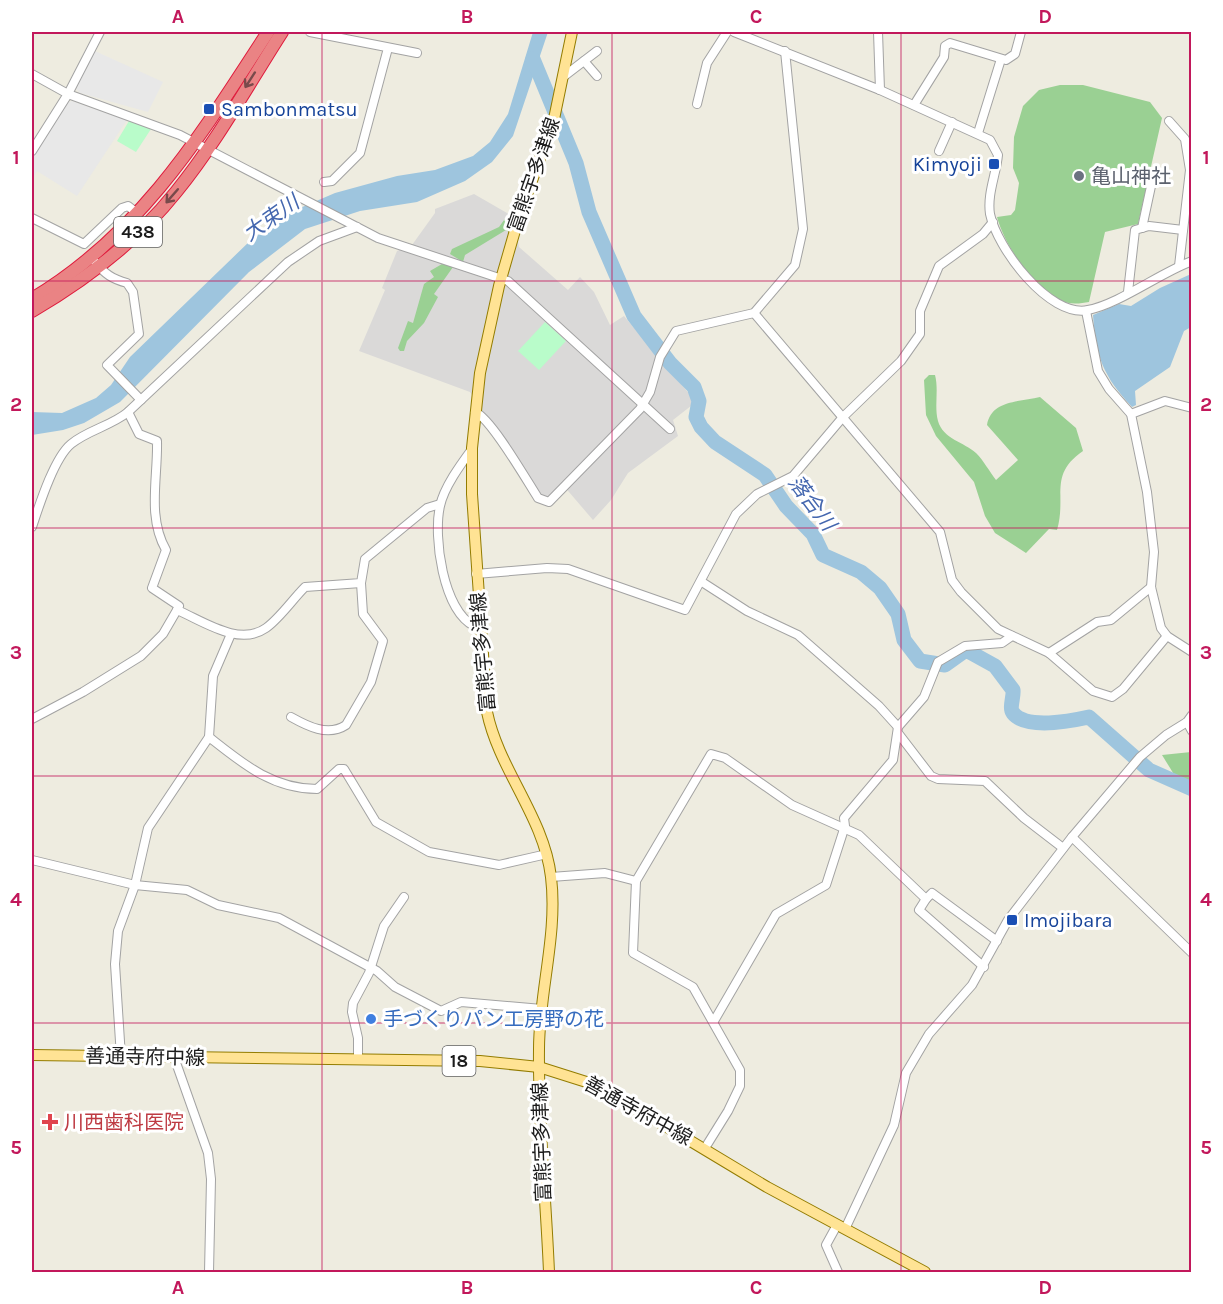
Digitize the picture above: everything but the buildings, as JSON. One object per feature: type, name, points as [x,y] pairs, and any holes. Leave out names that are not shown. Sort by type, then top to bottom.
[{"type":"highway","name":"438","points":[[32,311],[148,222],[176,193],[201,146],[271,33]]},
{"type":"highway","name":"438","points":[[32,298],[95,262],[137,213],[201,146]]},
{"type":"main road","name":"富熊宇多津線","points":[[549,1272],[542,1177],[539,1067],[542,1009],[553,916],[551,877],[547,854],[495,741],[487,712],[476,574],[472,448],[475,412],[488,333],[518,220],[554,119],[572,32]]},
{"type":"main road","name":"善通寺府中線","points":[[32,1055],[498,1062],[539,1067],[599,1086],[841,1227],[925,1272]]},
{"type":"street","points":[[32,151],[68,94],[100,32]]},
{"type":"street","points":[[310,32],[346,36],[387,48],[417,53]]},
{"type":"street","points":[[697,105],[707,63],[727,32]]},
{"type":"street","points":[[734,32],[880,90],[978,133],[994,144],[998,155],[990,194],[993,222],[1014,261],[1045,295],[1066,308],[1086,310],[1107,304],[1191,261]]},
{"type":"street","points":[[878,32],[880,90]]},
{"type":"street","points":[[914,105],[944,57],[945,46],[950,43],[1001,58],[1013,58],[1021,32]]},
{"type":"street","points":[[324,182],[332,181],[360,153],[387,48]]},
{"type":"street","points":[[562,77],[597,51]]},
{"type":"street","points":[[475,412],[481,414],[490,426],[538,498],[549,502],[556,498],[642,404],[652,384],[662,353],[676,331],[754,313],[795,265],[803,229],[784,51]]},
{"type":"street","points":[[978,133],[1001,58]]},
{"type":"street","points":[[584,61],[597,76]]},
{"type":"street","points":[[32,74],[68,94],[148,122],[201,146],[378,238],[501,279],[522,293],[670,429]]},
{"type":"street","points":[[1169,121],[1185,139],[1190,170],[1179,266]]},
{"type":"street","points":[[939,151],[952,122]]},
{"type":"street","points":[[1142,228],[1153,177]]},
{"type":"street","points":[[32,218],[84,244],[122,207],[128,206],[137,213]]},
{"type":"street","points":[[476,574],[547,568],[568,569],[685,610],[702,582],[736,514],[758,494],[793,476],[843,417],[871,388],[883,381],[916,342],[920,334],[920,311],[939,266],[983,234],[993,222]]},
{"type":"street","points":[[32,527],[57,465],[71,444],[115,422],[128,412],[288,262],[319,241],[356,226]]},
{"type":"street","points":[[1128,292],[1135,230],[1149,226],[1183,230]]},
{"type":"street","points":[[95,262],[117,282],[124,282],[134,292],[139,334],[108,366],[140,399]]},
{"type":"street","points":[[1086,310],[1098,371],[1109,389],[1131,414],[1147,492],[1154,552],[1151,587],[1161,627],[1167,636],[1191,652]]},
{"type":"street","points":[[754,313],[940,532],[952,580],[998,629],[1049,653],[1093,691],[1112,697],[1123,689],[1167,636]]},
{"type":"street","points":[[1131,414],[1165,401],[1191,408]]},
{"type":"street","points":[[32,719],[83,692],[141,656],[163,634],[177,610],[178,606],[152,588],[166,550],[160,541],[154,504],[157,441],[139,434],[128,412]]},
{"type":"street","points":[[472,448],[440,504],[440,542],[449,596],[469,623],[474,626],[480,623]]},
{"type":"street","points":[[291,717],[312,729],[339,729],[346,725],[371,682],[383,641],[363,614],[361,583],[366,559],[427,507],[440,504]]},
{"type":"street","points":[[702,582],[747,611],[787,628],[804,640],[898,730],[931,776],[938,779],[985,781],[1024,818],[1063,848]]},
{"type":"street","points":[[177,610],[231,634],[245,637],[264,630],[305,587],[361,583]]},
{"type":"street","points":[[1049,653],[1097,622],[1111,620],[1151,587]]},
{"type":"street","points":[[121,1057],[115,964],[117,939],[135,885],[148,828],[209,737],[213,676],[231,634]]},
{"type":"street","points":[[714,1021],[776,914],[826,885],[845,826],[844,818],[893,760],[898,730],[924,697],[937,664],[965,646],[1002,643],[1012,636]]},
{"type":"street","points":[[837,1272],[826,1245],[841,1227],[894,1125],[906,1073],[929,1034],[972,985],[1008,920],[1072,837],[1140,757],[1166,735],[1190,723]]},
{"type":"street","points":[[209,737],[252,771],[293,787],[317,789],[339,769],[344,769],[376,822],[429,852],[499,865],[547,854]]},
{"type":"street","points":[[705,1148],[728,1111],[742,1078],[714,1021],[693,987],[633,953],[636,881],[711,754],[725,758],[792,805],[845,826],[859,835],[926,899]]},
{"type":"street","points":[[1072,837],[1191,953]]},
{"type":"street","points":[[32,860],[135,885],[187,890],[218,905],[279,918],[300,927],[377,971],[395,987],[441,1011],[461,1002],[542,1009]]},
{"type":"street","points":[[551,877],[605,873],[636,881]]},
{"type":"street","points":[[984,967],[919,910],[932,893],[997,941]]},
{"type":"street","points":[[358,1059],[358,1038],[352,1003],[370,969],[384,926],[404,897]]},
{"type":"street","points":[[174,1058],[208,1153],[211,1179],[209,1272]]},
{"type":"shaded area","points":[[95,51],[163,82],[148,112],[80,93],[75,88]]},
{"type":"shaded area","points":[[72,101],[127,120],[77,196],[37,171],[32,180],[32,159],[68,102]]},
{"type":"shaded area","points":[[474,194],[514,217],[519,247],[568,290],[580,277],[594,292],[610,325],[624,316],[696,402],[673,420],[678,436],[628,473],[611,500],[593,520],[563,485],[548,499],[539,496],[470,392],[359,351],[385,290],[382,288],[397,251],[412,245],[435,213],[435,209]]},
{"type":"green space","points":[[1060,85],[1083,85],[1150,102],[1162,118],[1138,224],[1105,232],[1089,302],[1081,303],[1062,301],[1038,284],[1013,252],[997,217],[1011,215],[1015,210],[1019,183],[1013,168],[1014,137],[1023,106],[1039,90]]},
{"type":"green space","points":[[129,121],[151,129],[136,152],[117,141]]},
{"type":"green space","points":[[507,216],[514,220],[509,232],[506,230],[465,255],[463,262],[450,254],[452,249],[499,227]]},
{"type":"green space","points":[[442,264],[453,267],[434,294],[438,297],[424,323],[407,341],[404,351],[400,351],[398,348],[408,321],[413,323],[424,284],[434,277],[430,271]]},
{"type":"green space","points":[[545,322],[566,341],[539,370],[518,351]]},
{"type":"green space","points":[[929,375],[935,375],[937,415],[944,432],[976,453],[996,480],[1018,460],[987,425],[994,411],[1000,406],[1040,397],[1076,428],[1083,451],[1072,460],[1062,478],[1060,518],[1057,530],[1049,529],[1026,553],[995,533],[985,516],[974,482],[936,436],[926,415],[924,380]]},
{"type":"green space","points":[[1192,752],[1191,785],[1175,776],[1162,755]]},
{"type":"water","points":[[533,32],[548,32],[513,136],[492,162],[465,181],[417,202],[360,211],[305,229],[249,272],[120,402],[84,423],[63,430],[32,435],[32,412],[62,413],[96,398],[111,385],[130,357],[252,239],[293,211],[335,193],[397,176],[435,170],[473,156],[490,142],[508,114]]},
{"type":"water","points":[[1191,274],[1191,327],[1184,331],[1170,367],[1135,391],[1136,405],[1132,407],[1114,385],[1103,365],[1096,343],[1093,315],[1119,304],[1131,306],[1160,288]]},
{"type":"waterway","name":"落合川","points":[[533,59],[576,163],[589,212],[634,316],[670,363],[694,387],[699,401],[696,417],[701,427],[715,442],[765,475],[786,506],[813,534],[823,555],[861,572],[880,588],[898,614],[904,640],[920,661],[945,665],[966,650],[995,666],[1013,690],[1012,711],[1019,718],[1038,723],[1049,723],[1089,717],[1149,770],[1192,789]]},
{"type":"place","name":"Sambonmatsu","points":[[209,109]]},
{"type":"place","name":"Kimyoji","points":[[994,164]]},
{"type":"place","name":"亀山神社","points":[[1079,176]]},
{"type":"place","name":"Imojibara","points":[[1012,920]]},
{"type":"place","name":"手づくりパン工房野の花","points":[[371,1019]]},
{"type":"place","name":"川西歯科医院","points":[[50,1122]]},
{"type":"water label","name":"大束川","points":[[271,218]]}]
